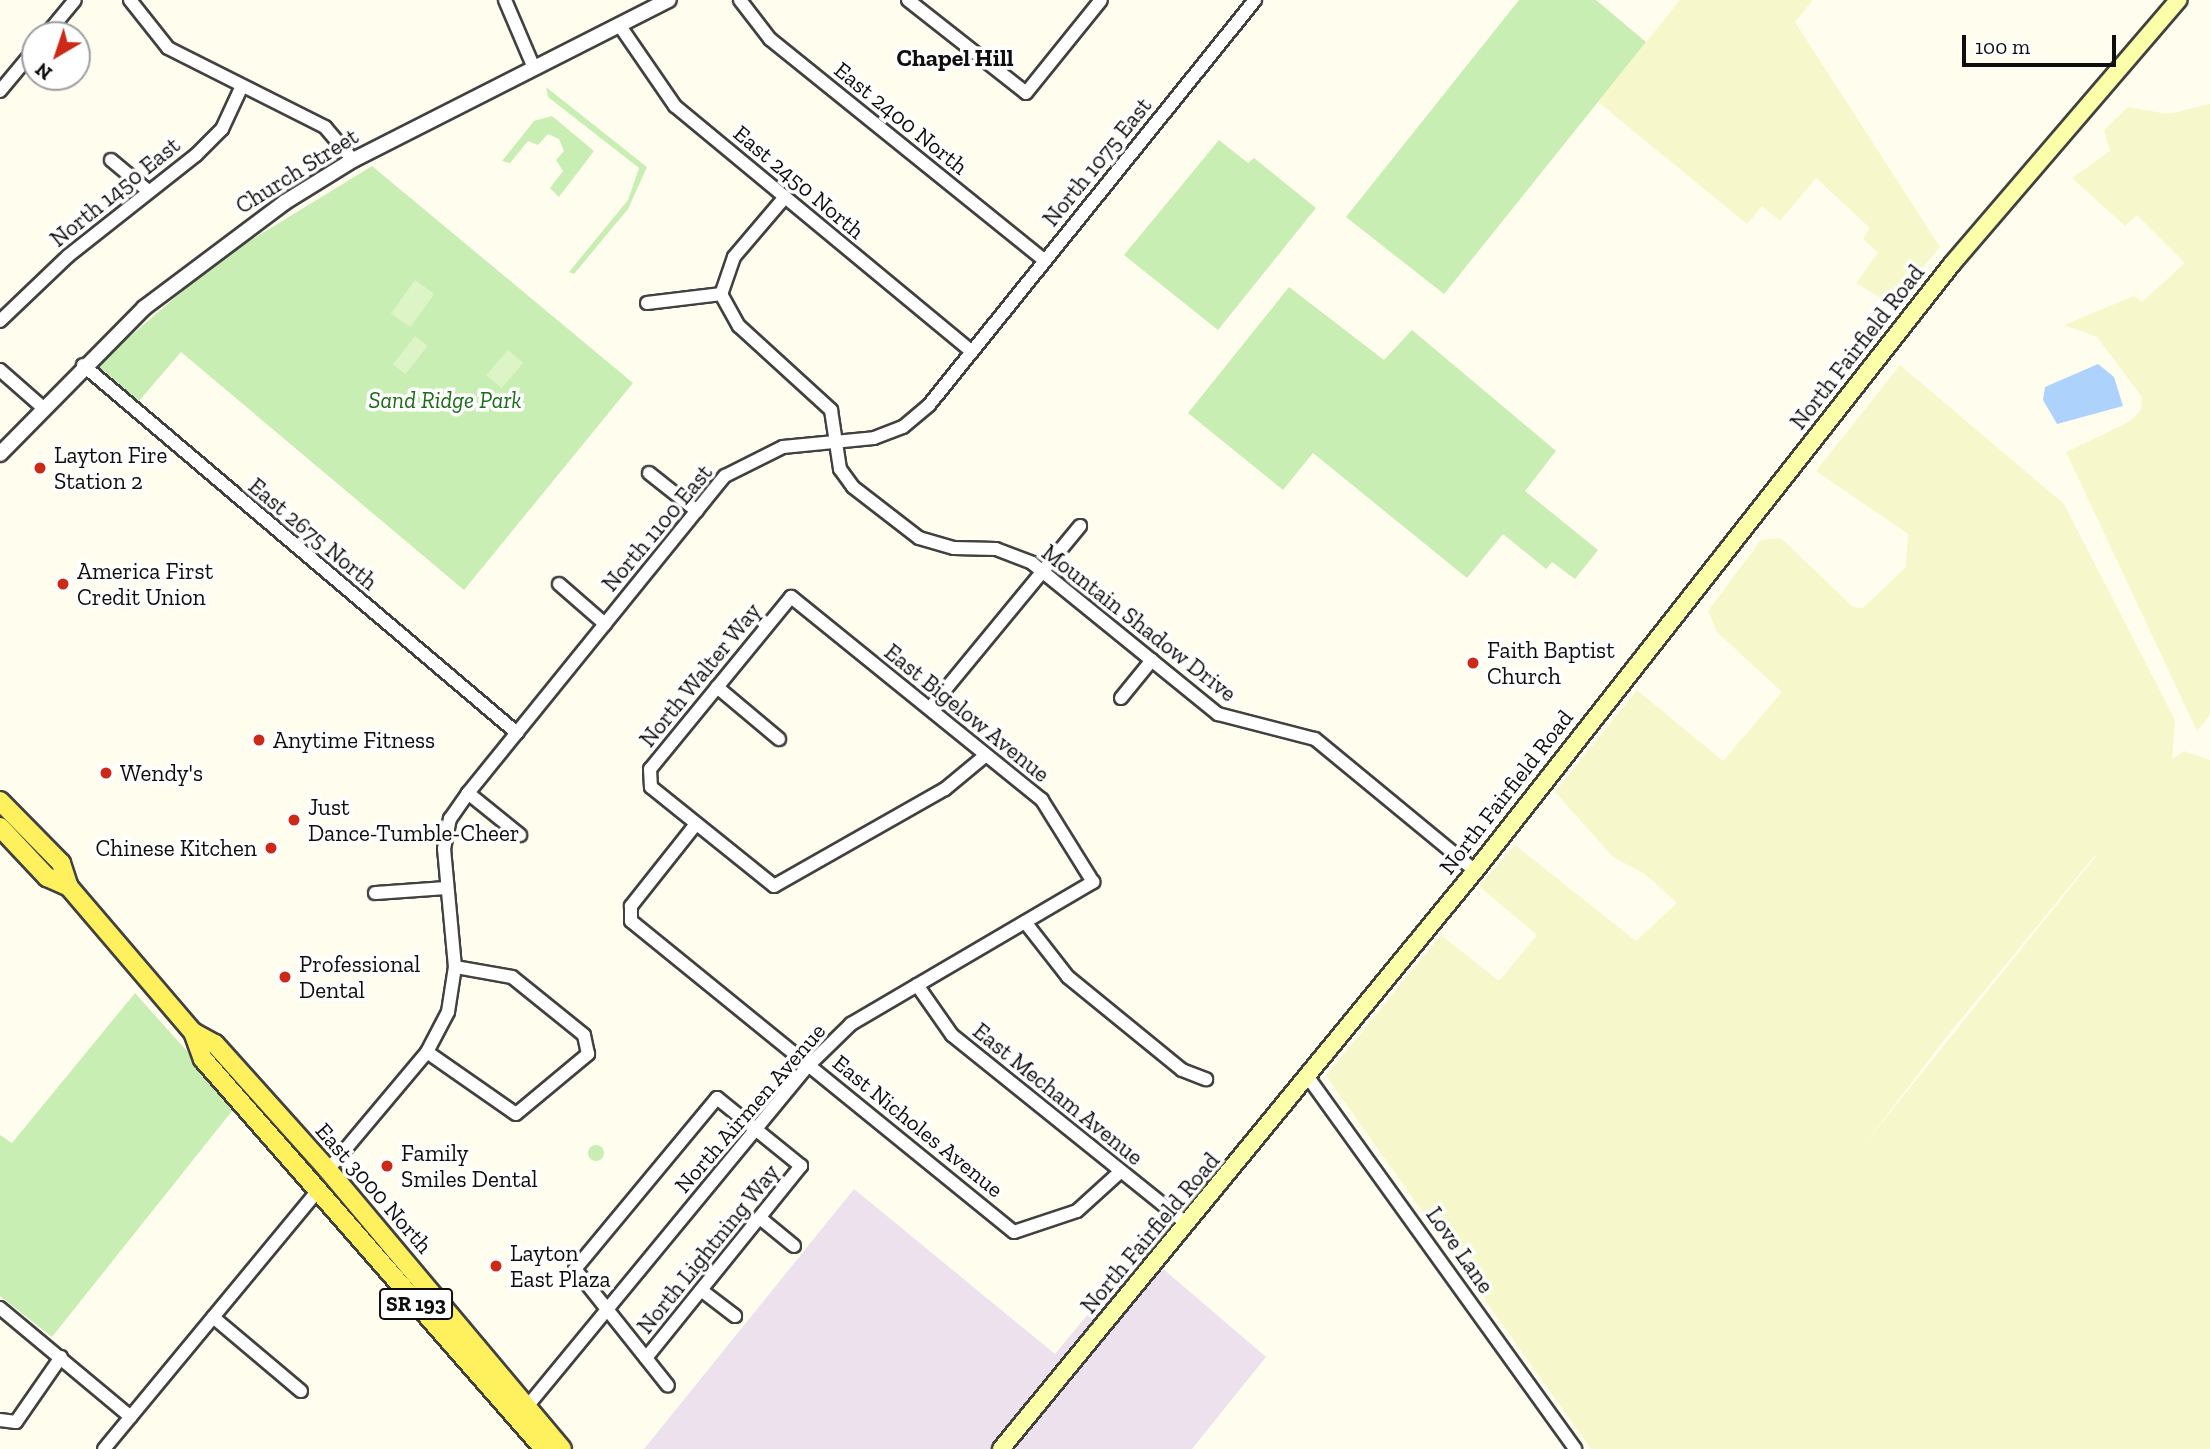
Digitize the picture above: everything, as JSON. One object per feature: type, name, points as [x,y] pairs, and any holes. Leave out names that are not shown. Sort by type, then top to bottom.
[{"type":"main road","name":"North Fairfield Road","points":[[1001,1449],[1475,871],[1945,273],[2178,0]]},
{"type":"main road","name":"East 3000 North","points":[[0,801],[61,863],[69,887],[318,1190],[544,1449]]},
{"type":"main road","name":"East 3000 North","points":[[0,827],[47,877],[69,887]]},
{"type":"main road","name":"East 3000 North","points":[[195,1038],[215,1044],[328,1170],[530,1403],[562,1449]]},
{"type":"main road","points":[[318,1190],[335,1195],[440,1312],[460,1324]]},
{"type":"street","points":[[58,21],[75,0]]},
{"type":"street","points":[[130,0],[168,48],[325,127],[353,160]]},
{"type":"street","points":[[505,0],[534,68]]},
{"type":"street","name":"Church Street","points":[[0,454],[41,406],[83,365],[209,254],[353,160],[669,0]]},
{"type":"street","name":"East 2400 North","points":[[740,0],[770,39],[1045,261]]},
{"type":"street","points":[[908,0],[1026,93],[1101,0]]},
{"type":"street","name":"North 1075 East","points":[[971,351],[1255,0]]},
{"type":"street","name":"East 2450 North","points":[[620,26],[675,106],[971,351]]},
{"type":"street","points":[[0,92],[21,66]]},
{"type":"street","name":"North 1450 East","points":[[0,321],[148,190],[222,129],[242,86]]},
{"type":"street","points":[[111,160],[148,190]]},
{"type":"street","points":[[647,303],[721,294],[734,257],[785,197]]},
{"type":"street","name":"Mountain Shadow Drive","points":[[721,294],[739,326],[819,393],[831,410],[845,478],[902,526],[936,544],[1010,552],[1042,570],[1230,720],[1297,729],[1315,739],[1475,871]]},
{"type":"street","name":"North 1100 East","points":[[328,1170],[427,1052],[448,1012],[455,967],[447,888],[448,829],[468,793],[725,476],[750,459],[783,447],[836,444],[903,427],[971,351]]},
{"type":"street","name":"East 2675 North","points":[[83,365],[517,733]]},
{"type":"street","points":[[0,370],[41,406]]},
{"type":"street","points":[[649,472],[697,511]]},
{"type":"street","points":[[930,708],[1080,526]]},
{"type":"street","points":[[559,584],[606,624]]},
{"type":"street","name":"East Bigelow Avenue","points":[[791,597],[930,708],[1058,819],[1093,882]]},
{"type":"street","name":"North Walter Way","points":[[696,824],[647,782],[650,769],[791,597]]},
{"type":"street","points":[[1121,698],[1152,660]]},
{"type":"street","points":[[717,687],[779,738]]},
{"type":"street","points":[[696,824],[774,886],[945,789],[986,755]]},
{"type":"street","points":[[468,793],[520,835]]},
{"type":"street","name":"East Nicholes Avenue","points":[[696,824],[627,914],[809,1065],[1022,1233],[1077,1210],[1120,1172]]},
{"type":"street","name":"North Airmen Avenue","points":[[530,1403],[809,1065],[851,1024],[1093,882]]},
{"type":"street","points":[[375,893],[447,888]]},
{"type":"street","points":[[1025,922],[1068,977],[1182,1070],[1206,1079]]},
{"type":"street","points":[[427,1052],[516,1114],[584,1061],[589,1045],[512,977],[455,967]]},
{"type":"street","name":"East Mecham Avenue","points":[[916,985],[952,1035],[1187,1224]]},
{"type":"street","name":"Love Lane","points":[[1308,1077],[1575,1449]]},
{"type":"street","points":[[668,1386],[575,1269],[718,1098],[755,1129]]},
{"type":"street","name":"North Lightning Way","points":[[646,1358],[802,1166],[755,1129]]},
{"type":"street","points":[[104,1449],[318,1190]]},
{"type":"street","points":[[760,1219],[794,1246]]},
{"type":"street","points":[[701,1290],[734,1316]]},
{"type":"street","points":[[0,1308],[131,1417]]},
{"type":"street","points":[[213,1317],[301,1391]]},
{"type":"street","points":[[0,1420],[16,1422],[61,1357]]},
{"type":"shaded area","points":[[854,1189],[1055,1354],[1141,1250],[1266,1357],[1192,1449],[644,1449]]},
{"type":"green space","points":[[1519,0],[1596,0],[1646,42],[1444,294],[1346,217]]},
{"type":"green space","points":[[1680,0],[1813,0],[1795,22],[1940,247],[1892,305],[1856,283],[1878,253],[1863,239],[1870,228],[1816,178],[1780,221],[1762,206],[1747,224],[1598,102]]},
{"type":"green space","points":[[546,87],[647,167],[628,209],[574,274],[569,272],[628,200],[639,168],[548,97]]},
{"type":"green space","points":[[2210,104],[2210,715],[2197,731],[2066,452],[2129,422],[2141,410],[2142,397],[2097,337],[2064,325],[2134,296],[2142,302],[2185,263],[2137,215],[2125,226],[2072,178],[2110,151],[2104,130],[2128,107],[2168,114]]},
{"type":"green space","points":[[552,116],[594,151],[559,197],[550,188],[563,171],[556,160],[564,151],[559,139],[548,134],[538,145],[528,141],[510,163],[502,161],[534,121]]},
{"type":"green space","points":[[1219,140],[1248,163],[1254,158],[1316,208],[1218,330],[1124,255]]},
{"type":"green space","name":"Sand Ridge Park","points":[[372,166],[633,383],[464,590],[181,352],[139,401],[97,365],[217,261]]},
{"type":"green space","points":[[415,280],[434,294],[410,327],[391,313]]},
{"type":"green space","points":[[1289,287],[1384,360],[1412,330],[1556,451],[1525,491],[1598,550],[1575,579],[1552,562],[1546,569],[1503,534],[1467,578],[1313,453],[1283,490],[1188,413]]},
{"type":"green space","points":[[415,336],[428,346],[405,374],[393,364]]},
{"type":"green space","points":[[508,350],[523,363],[501,388],[486,375]]},
{"type":"green space","points":[[1900,365],[2064,504],[2175,720],[2172,759],[2184,751],[2210,760],[2210,1449],[1591,1449],[1326,1076],[1441,935],[1499,981],[1537,935],[1479,886],[1515,845],[1636,941],[1677,903],[1645,874],[1613,857],[1555,792],[1637,690],[1723,761],[1782,692],[1717,632],[1708,611],[1761,540],[1781,538],[1853,607],[1863,608],[1906,567],[1908,534],[1816,471]],"holes":[[[2096,856],[1864,1145],[1944,1040]]]},
{"type":"green space","points":[[135,993],[236,1106],[52,1337],[0,1296],[0,1135],[12,1143]]},
{"type":"green space","points":[[593,1145],[599,1145],[604,1153],[602,1159],[593,1161],[588,1156],[588,1150]]},
{"type":"water","points":[[2098,364],[2114,377],[2123,406],[2057,424],[2043,400],[2045,387]]},
{"type":"place","name":"Layton Fire Station 2","points":[[40,468]]},
{"type":"place","name":"America First Credit Union","points":[[63,584]]},
{"type":"place","name":"Faith Baptist Church","points":[[1473,663]]},
{"type":"place","name":"Anytime Fitness","points":[[259,740]]},
{"type":"place","name":"Wendy's","points":[[106,773]]},
{"type":"place","name":"Just Dance-Tumble-Cheer","points":[[294,820]]},
{"type":"place","name":"Chinese Kitchen","points":[[271,848]]},
{"type":"place","name":"Professional Dental","points":[[285,977]]},
{"type":"place","name":"Family Smiles Dental","points":[[387,1166]]},
{"type":"place","name":"Layton East Plaza","points":[[496,1266]]},
{"type":"district","name":"Chapel Hill","points":[[955,58]]}]
